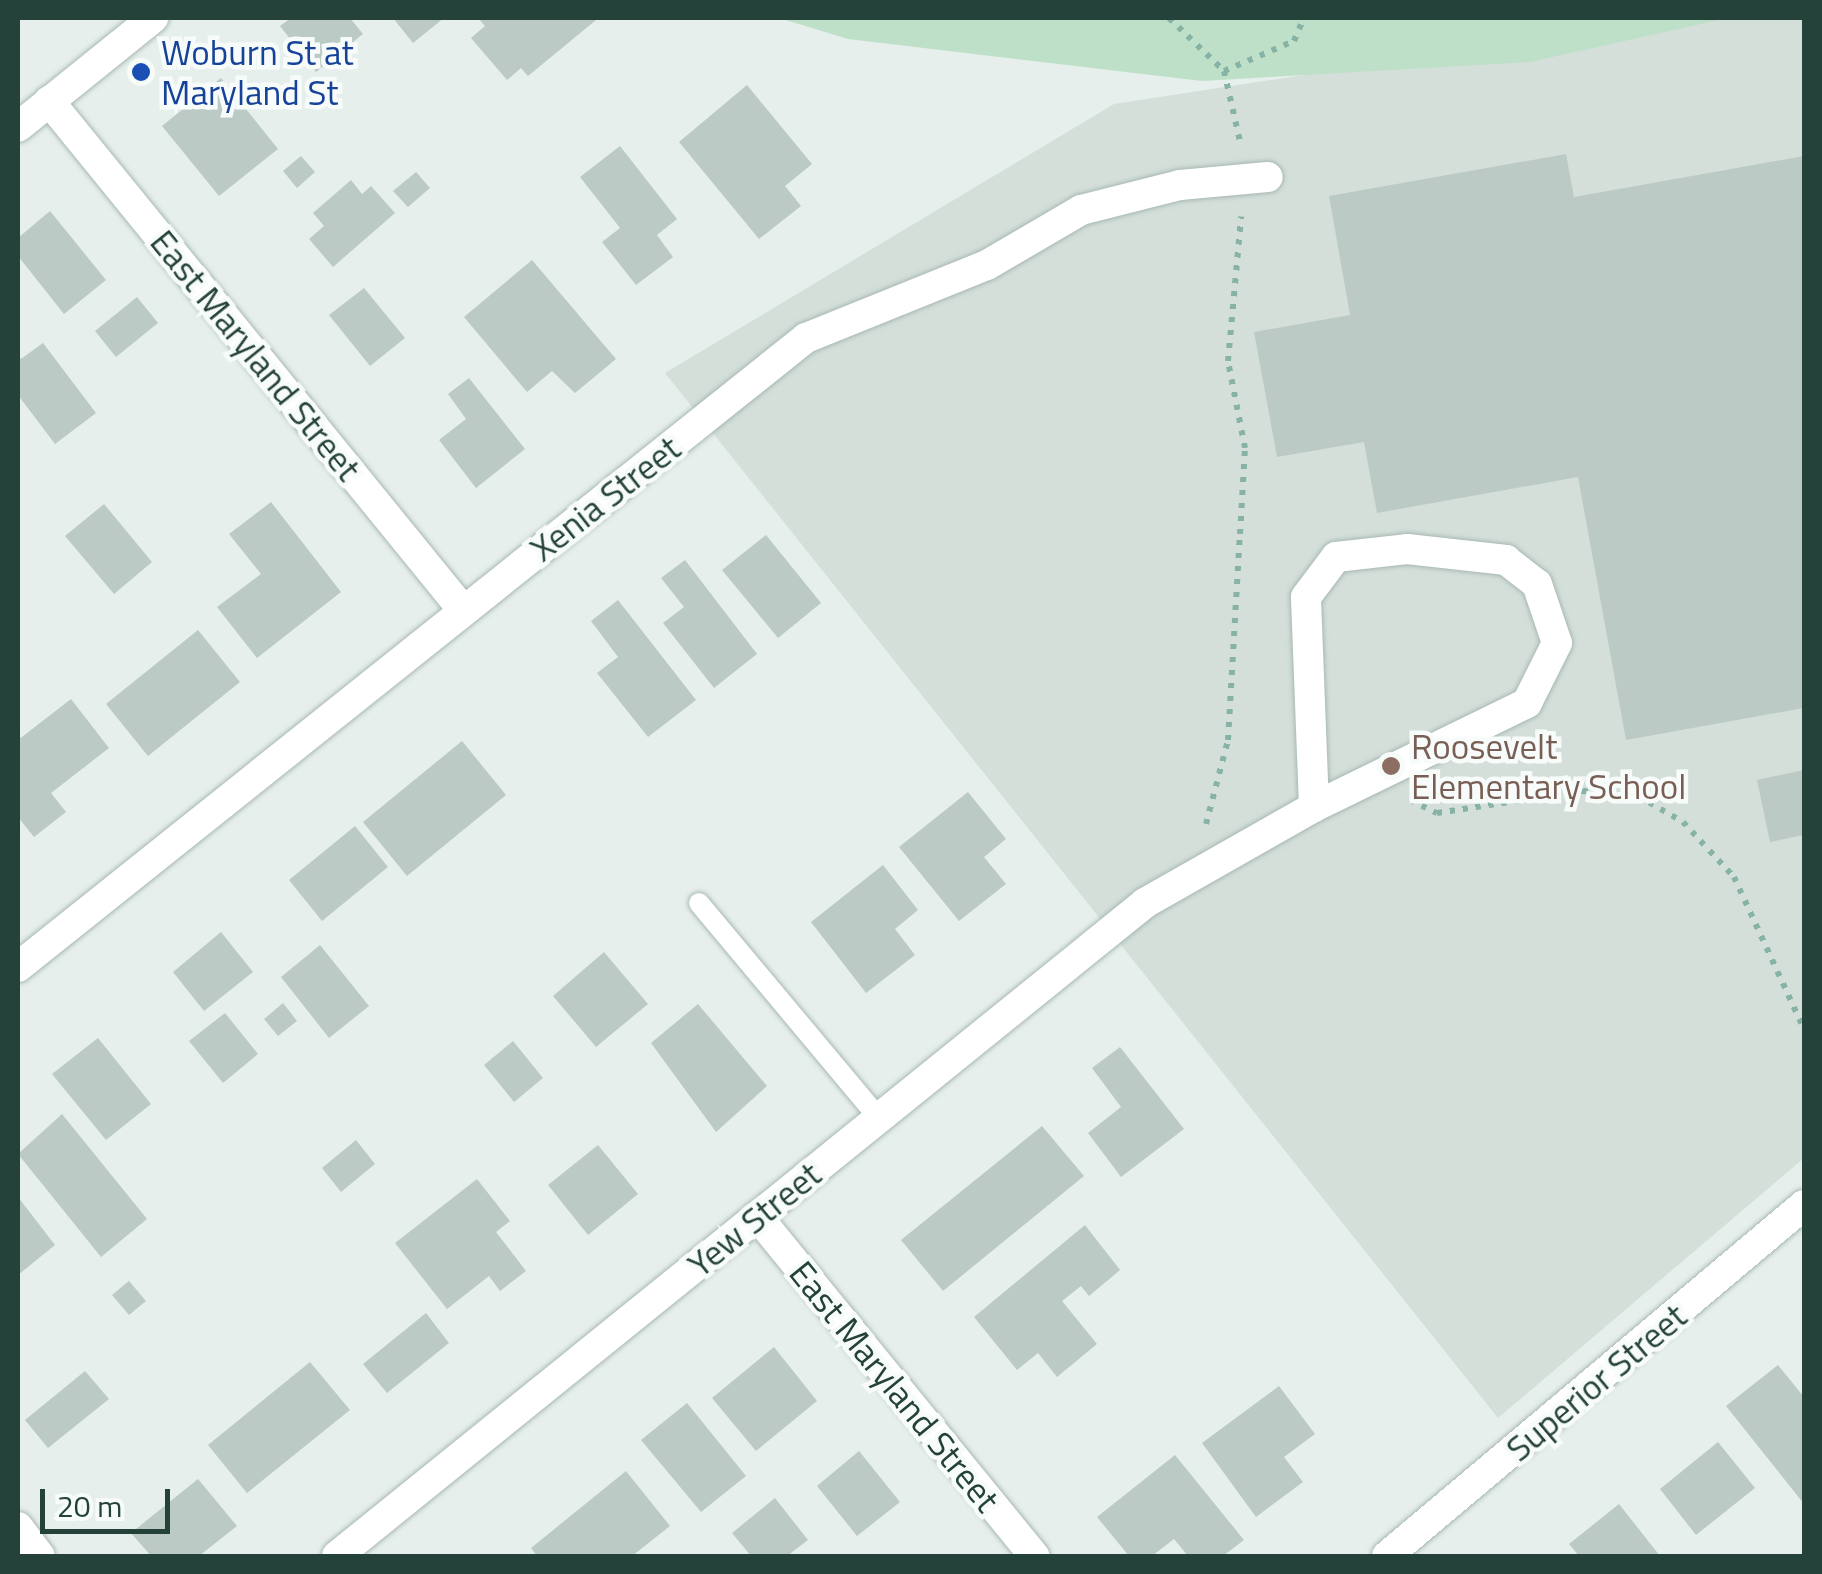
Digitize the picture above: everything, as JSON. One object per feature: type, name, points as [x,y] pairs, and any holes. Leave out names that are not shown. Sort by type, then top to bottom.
[{"type":"street","points":[[18,126],[153,18]]},
{"type":"street","name":"East Maryland Street","points":[[49,101],[463,610]]},
{"type":"street","name":"Xenia Street","points":[[18,968],[806,338],[987,265],[1081,210],[1180,185],[1258,178]]},
{"type":"street","points":[[1174,886],[1314,807],[1528,703],[1557,642],[1537,584],[1506,560],[1407,549],[1336,557],[1306,598],[1314,807]]},
{"type":"street","name":"Yew Street","points":[[338,1556],[878,1118],[1174,886]]},
{"type":"street","name":"Superior Street","points":[[1387,1556],[1804,1206]]},
{"type":"street","name":"East Maryland Street","points":[[758,1216],[1034,1556]]},
{"type":"street","points":[[18,1527],[40,1556]]},
{"type":"lane","points":[[699,904],[878,1118]]},
{"type":"path","points":[[1169,18],[1224,71],[1258,178],[1232,267],[1228,361],[1245,448],[1228,740],[1207,823],[1174,886]]},
{"type":"path","points":[[1224,71],[1294,40],[1304,18]]},
{"type":"path","points":[[1368,780],[1437,812],[1582,791],[1638,796],[1683,822],[1734,877],[1804,1030]]},
{"type":"shaded area","name":"Roosevelt Elementary School","points":[[1677,18],[1804,18],[1804,1158],[1498,1418],[665,373],[1114,104]]},
{"type":"green space","points":[[779,18],[1728,18],[1530,62],[1202,81],[848,39]]},
{"type":"building","points":[[291,18],[350,18],[363,34],[316,72],[280,26]]},
{"type":"building","points":[[393,18],[444,18],[413,43]]},
{"type":"building","points":[[478,18],[596,20],[528,76],[521,68],[507,80],[471,38],[485,26]]},
{"type":"building","points":[[221,78],[278,149],[219,196],[162,126]]},
{"type":"building","points":[[747,85],[812,164],[785,186],[801,206],[759,239],[679,142]]},
{"type":"building","points":[[620,146],[677,219],[657,235],[673,257],[636,285],[602,242],[620,228],[580,177]]},
{"type":"building","points":[[1566,154],[1574,197],[1804,156],[1804,708],[1626,740],[1578,477],[1377,513],[1364,442],[1277,457],[1254,332],[1350,315],[1329,196]]},
{"type":"building","points":[[301,156],[315,172],[297,188],[283,171]]},
{"type":"building","points":[[416,172],[430,188],[408,207],[393,191]]},
{"type":"building","points":[[351,180],[362,194],[371,186],[395,213],[333,267],[309,239],[324,226],[313,213]]},
{"type":"building","points":[[50,211],[106,280],[64,314],[18,256],[18,238]]},
{"type":"building","points":[[532,260],[616,359],[575,393],[552,371],[527,392],[464,317]]},
{"type":"building","points":[[364,288],[405,338],[370,366],[329,315]]},
{"type":"building","points":[[137,297],[158,323],[116,357],[95,331]]},
{"type":"building","points":[[43,343],[96,413],[55,444],[18,395],[18,354],[21,359]]},
{"type":"building","points":[[469,378],[525,449],[476,488],[439,440],[466,419],[448,394]]},
{"type":"building","points":[[271,502],[341,592],[257,658],[217,607],[261,574],[229,534]]},
{"type":"building","points":[[104,504],[152,562],[114,594],[65,536]]},
{"type":"building","points":[[766,535],[821,603],[778,638],[722,570]]},
{"type":"building","points":[[685,560],[757,654],[714,688],[663,623],[684,607],[661,578]]},
{"type":"building","points":[[618,600],[696,700],[648,737],[597,673],[618,657],[591,621]]},
{"type":"building","points":[[198,630],[240,682],[148,756],[106,704]]},
{"type":"building","points":[[71,699],[109,748],[51,793],[66,812],[34,837],[18,817],[18,740]]},
{"type":"building","points":[[462,741],[506,795],[407,876],[363,822]]},
{"type":"building","points":[[1804,770],[1804,835],[1770,842],[1757,780]]},
{"type":"building","points":[[968,792],[1006,839],[984,857],[1006,884],[959,921],[899,847]]},
{"type":"building","points":[[355,826],[388,867],[322,921],[289,880]]},
{"type":"building","points":[[883,865],[918,910],[895,929],[915,955],[866,993],[811,922]]},
{"type":"building","points":[[221,932],[253,972],[204,1011],[173,972]]},
{"type":"building","points":[[320,945],[369,1006],[329,1038],[281,977]]},
{"type":"building","points":[[604,952],[648,1004],[596,1047],[553,996]]},
{"type":"building","points":[[283,1003],[297,1021],[278,1036],[264,1019]]},
{"type":"building","points":[[698,1004],[767,1086],[716,1132],[651,1043]]},
{"type":"building","points":[[225,1013],[258,1054],[223,1083],[189,1041]]},
{"type":"building","points":[[98,1038],[151,1104],[106,1140],[52,1074]]},
{"type":"building","points":[[513,1041],[543,1078],[514,1102],[484,1065]]},
{"type":"building","points":[[1120,1047],[1184,1129],[1121,1177],[1088,1133],[1121,1107],[1092,1068]]},
{"type":"building","points":[[62,1114],[147,1219],[101,1257],[18,1154]]},
{"type":"building","points":[[1042,1126],[1084,1176],[943,1291],[901,1240]]},
{"type":"building","points":[[356,1140],[375,1164],[341,1192],[322,1168]]},
{"type":"building","points":[[598,1145],[638,1194],[588,1235],[548,1185]]},
{"type":"building","points":[[477,1179],[510,1221],[496,1232],[526,1271],[500,1291],[489,1276],[447,1309],[395,1243]]},
{"type":"building","points":[[18,1197],[55,1245],[18,1275]]},
{"type":"building","points":[[1085,1225],[1120,1270],[1089,1296],[1081,1286],[1062,1301],[1097,1344],[1057,1377],[1038,1353],[1017,1370],[974,1317]]},
{"type":"building","points":[[129,1281],[146,1301],[129,1315],[112,1295]]},
{"type":"building","points":[[426,1313],[449,1343],[387,1393],[363,1364]]},
{"type":"building","points":[[774,1347],[817,1401],[756,1451],[712,1398]]},
{"type":"building","points":[[310,1362],[350,1410],[247,1493],[208,1445]]},
{"type":"building","points":[[1778,1365],[1804,1397],[1804,1504],[1726,1406]]},
{"type":"building","points":[[85,1371],[109,1399],[48,1448],[25,1420]]},
{"type":"building","points":[[1279,1386],[1315,1434],[1284,1457],[1303,1482],[1256,1517],[1202,1443]]},
{"type":"building","points":[[687,1403],[746,1476],[701,1512],[641,1440]]},
{"type":"building","points":[[1718,1442],[1755,1488],[1696,1535],[1660,1489]]},
{"type":"building","points":[[859,1451],[900,1502],[857,1536],[817,1486]]},
{"type":"building","points":[[1175,1455],[1244,1540],[1223,1556],[1188,1556],[1174,1539],[1152,1556],[1129,1556],[1097,1517]]},
{"type":"building","points":[[626,1471],[670,1526],[632,1556],[537,1556],[531,1548]]},
{"type":"building","points":[[198,1479],[237,1526],[199,1556],[151,1556],[131,1533]]},
{"type":"building","points":[[775,1498],[808,1540],[787,1556],[751,1556],[732,1533]]},
{"type":"building","points":[[1619,1504],[1660,1556],[1579,1556],[1569,1544]]},
{"type":"place","name":"Woburn St at Maryland St","points":[[141,72]]},
{"type":"place","name":"Roosevelt Elementary School","points":[[1391,766]]}]
